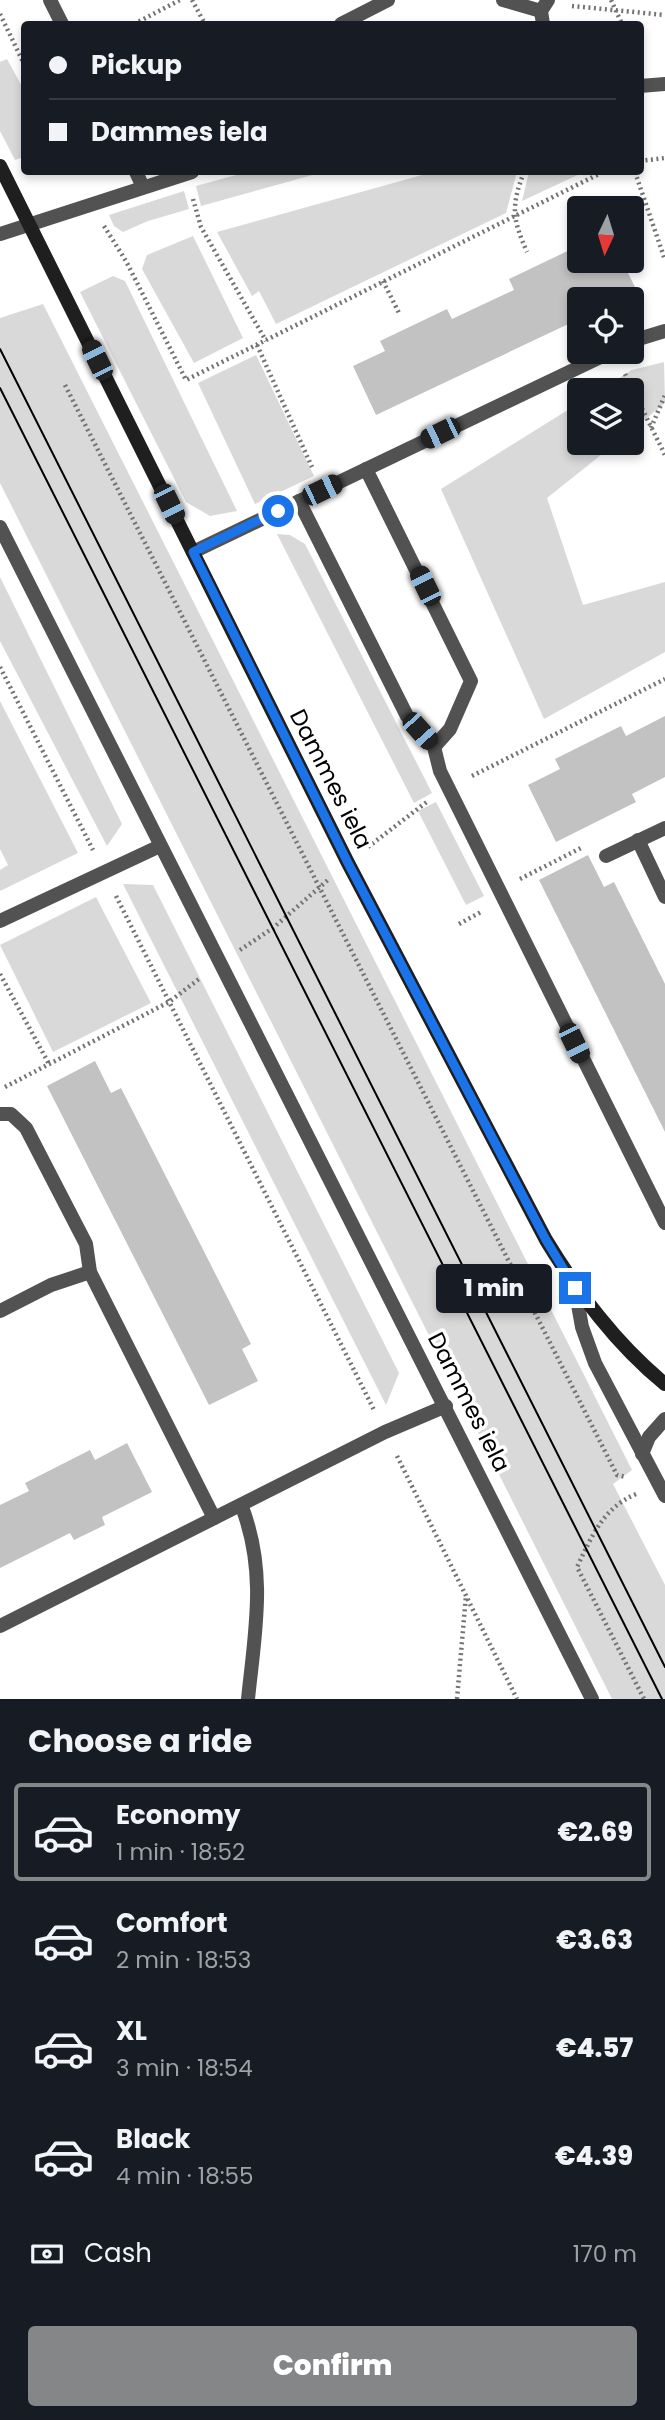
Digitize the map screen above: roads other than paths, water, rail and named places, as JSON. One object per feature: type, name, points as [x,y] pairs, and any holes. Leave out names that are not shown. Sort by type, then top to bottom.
[{"type":"street","points":[[50,0],[60,21]]},
{"type":"street","points":[[347,21],[388,0]]},
{"type":"street","points":[[503,0],[544,12]]},
{"type":"street","points":[[644,86],[665,84]]},
{"type":"street","name":"Dammes iela","points":[[0,166],[348,863],[546,1240],[575,1288],[615,1336],[665,1384]]},
{"type":"street","points":[[138,175],[144,187]]},
{"type":"street","points":[[0,234],[180,175]]},
{"type":"street","points":[[644,337],[665,331]]},
{"type":"street","points":[[193,552],[366,469],[599,364]]},
{"type":"street","points":[[366,469],[471,681],[450,729],[434,747]]},
{"type":"street","points":[[299,501],[407,716],[434,747],[449,788],[665,1223]]},
{"type":"street","name":"Dammes iela","points":[[0,527],[592,1699]]},
{"type":"street","points":[[606,856],[665,828]]},
{"type":"street","points":[[638,841],[665,897]]},
{"type":"street","points":[[0,921],[160,846]]},
{"type":"street","points":[[0,1114],[10,1114],[26,1128],[86,1244],[90,1272],[215,1518]]},
{"type":"street","points":[[0,1311],[51,1285],[90,1272]]},
{"type":"street","points":[[575,1288],[582,1327],[595,1363],[661,1490]]},
{"type":"street","points":[[0,1626],[242,1507],[385,1432],[446,1406]]},
{"type":"street","points":[[642,1454],[649,1437],[665,1419]]},
{"type":"street","points":[[242,1507],[254,1539],[259,1584],[248,1699]]},
{"type":"tram line","points":[[0,349],[665,1667]]},
{"type":"tram line","points":[[0,388],[662,1699]]}]
